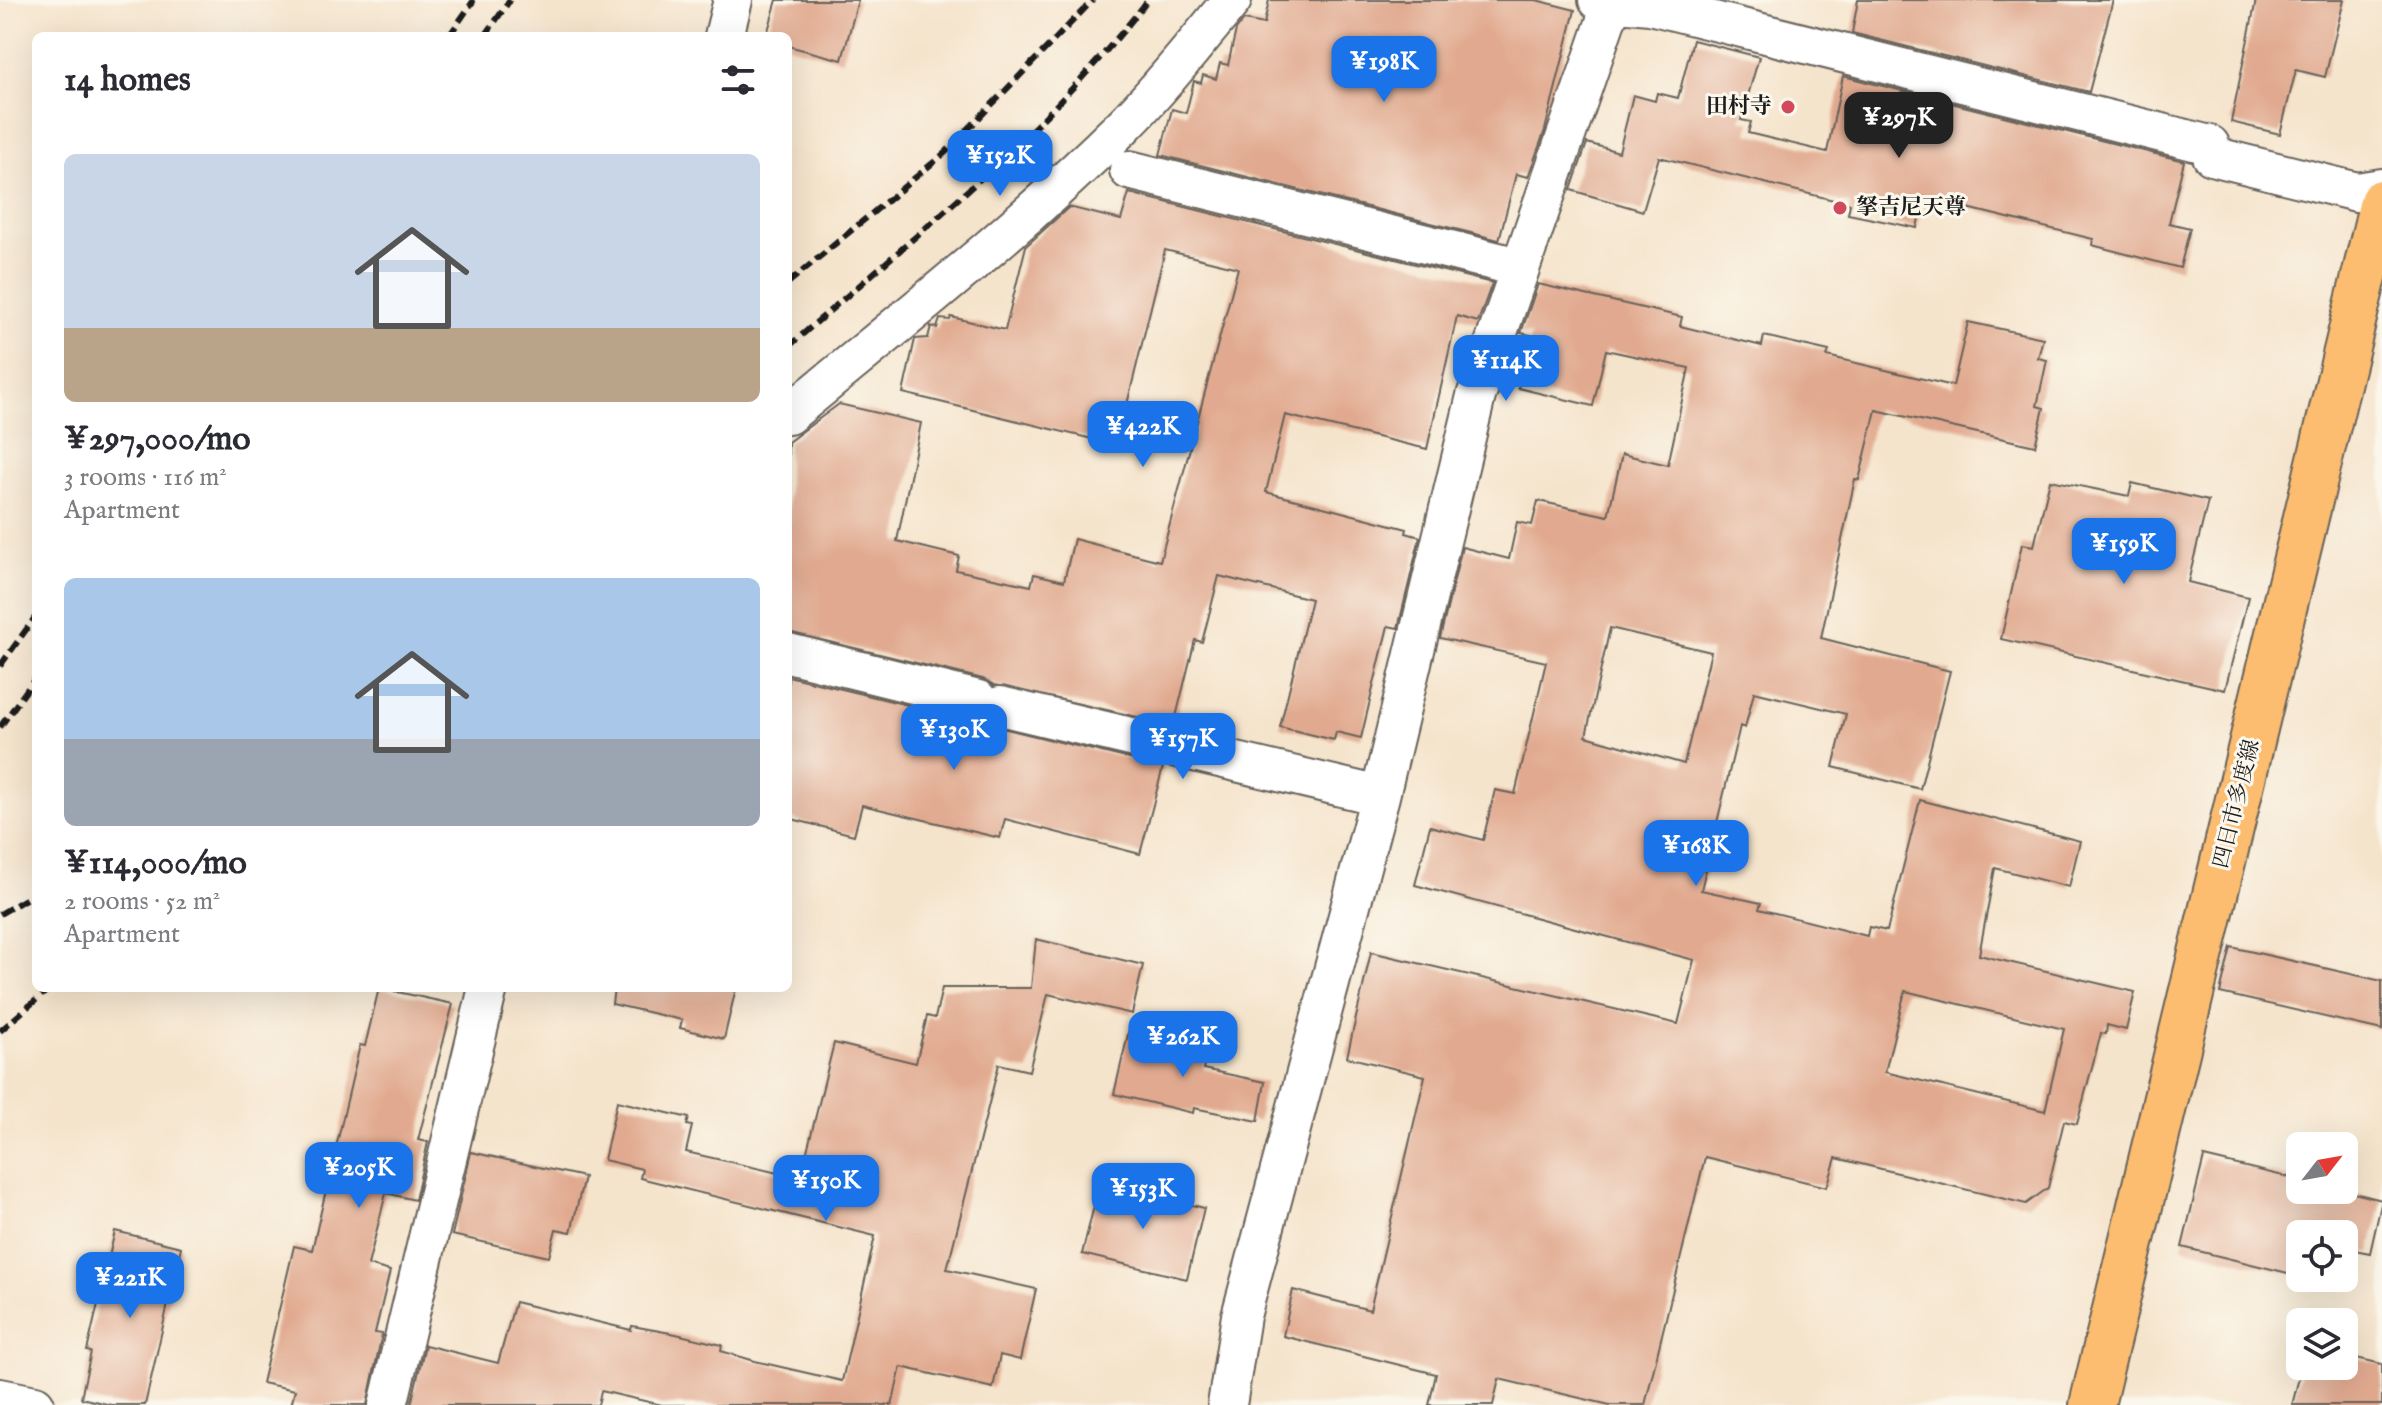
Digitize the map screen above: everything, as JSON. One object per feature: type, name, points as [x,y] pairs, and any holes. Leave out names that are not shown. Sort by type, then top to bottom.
[{"type":"main road","name":"四日市多度線","points":[[2092,1405],[2382,202]]},
{"type":"street","points":[[725,32],[733,0]]},
{"type":"street","points":[[792,412],[1003,237],[1105,143],[1177,67],[1232,0]]},
{"type":"street","points":[[1227,1405],[1241,1316],[1380,796],[1476,396],[1608,1],[1650,5],[2181,137],[2210,145],[2212,156],[2357,192],[2382,188]]},
{"type":"street","points":[[1129,170],[1518,267]]},
{"type":"street","points":[[792,654],[1380,796]]},
{"type":"street","points":[[388,1405],[487,992]]},
{"type":"street","points":[[0,1398],[35,1405]]},
{"type":"building","points":[[777,0],[858,0],[842,60],[792,47],[792,32],[768,32]]},
{"type":"building","points":[[1269,0],[1536,0],[1575,10],[1545,130],[1528,177],[1516,174],[1499,240],[1160,155],[1172,109],[1186,113],[1194,81],[1201,83],[1203,75],[1216,79],[1220,63],[1228,65],[1236,30],[1244,20],[1264,24]]},
{"type":"building","points":[[1858,0],[2113,0],[2089,92],[1852,33]]},
{"type":"building","points":[[2256,0],[2344,0],[2325,77],[2296,70],[2280,134],[2231,122]]},
{"type":"building","points":[[1693,40],[1759,57],[1741,120],[1751,122],[1748,133],[1827,152],[1843,76],[2184,161],[2169,223],[2190,228],[2180,268],[2092,245],[2093,239],[1923,197],[1917,228],[1848,214],[1850,204],[1659,157],[1643,211],[1571,190],[1587,143],[1619,152],[1633,95],[1655,101],[1657,93],[1678,98]]},
{"type":"building","points":[[1129,193],[1492,283],[1478,322],[1457,316],[1427,449],[1285,415],[1266,492],[1407,529],[1406,533],[1420,537],[1398,628],[1388,626],[1361,738],[1336,732],[1334,740],[1280,727],[1311,599],[1219,576],[1202,642],[1195,640],[1174,725],[994,685],[983,679],[792,633],[792,439],[839,404],[921,423],[897,541],[959,556],[956,570],[1031,586],[1034,574],[1064,581],[1074,539],[1160,561],[1238,268],[1165,250],[1117,445],[903,393],[915,339],[928,338],[931,326],[937,328],[940,319],[950,320],[951,317],[1005,330],[1026,246],[1069,207],[1121,220]]},
{"type":"building","points":[[1538,284],[1682,317],[1680,326],[1762,346],[1764,336],[1829,351],[1827,356],[1953,386],[1968,322],[2043,338],[2038,358],[2047,360],[2037,406],[2044,408],[2035,446],[1876,410],[1859,480],[1855,479],[1821,638],[1950,671],[1920,789],[1833,767],[1846,714],[1754,692],[1745,728],[1740,726],[1701,890],[1761,903],[1759,909],[1867,936],[1869,927],[1887,931],[1920,800],[2080,841],[2069,887],[1995,868],[1979,955],[2135,992],[2126,1030],[2107,1025],[2106,1034],[2101,1033],[2077,1124],[2064,1121],[2048,1188],[2026,1204],[1836,1158],[1827,1187],[1705,1157],[1645,1405],[1610,1405],[1499,1379],[1493,1405],[1429,1405],[1436,1374],[1283,1336],[1293,1290],[1370,1310],[1425,1076],[1347,1057],[1371,952],[1678,1024],[1694,960],[1415,885],[1430,826],[1483,840],[1495,790],[1515,794],[1546,662],[1440,638],[1462,547],[1509,559],[1517,522],[1532,525],[1538,501],[1608,516],[1622,454],[1668,465],[1689,368],[1606,350],[1593,406],[1518,388],[1531,335],[1521,333]],"holes":[[[1610,628],[1711,652],[1684,764],[1586,736]],[[1905,991],[2064,1029],[2045,1111],[1885,1072]]]},
{"type":"building","points":[[2050,480],[2129,496],[2132,483],[2208,501],[2188,582],[2248,597],[2225,690],[2001,639],[2022,544],[2034,546]]},
{"type":"building","points":[[792,677],[1163,767],[1140,854],[1005,819],[1000,838],[862,805],[854,835],[792,819]]},
{"type":"building","points":[[1036,939],[1143,965],[1132,1014],[1048,994],[1029,1071],[999,1064],[947,1269],[1036,1289],[1020,1360],[1000,1355],[993,1388],[901,1367],[892,1405],[662,1405],[601,1391],[598,1405],[411,1405],[425,1345],[498,1363],[515,1302],[631,1330],[632,1326],[722,1345],[721,1351],[842,1381],[875,1236],[640,1178],[642,1169],[604,1160],[617,1101],[689,1118],[687,1125],[692,1126],[686,1152],[787,1175],[792,1155],[805,1159],[834,1043],[916,1063],[927,1016],[935,1018],[942,988],[1031,988]]},
{"type":"building","points":[[2231,947],[2382,981],[2382,1030],[2220,993]]},
{"type":"building","points":[[378,992],[398,992],[453,1004],[418,1140],[428,1142],[415,1200],[386,1193],[368,1265],[390,1271],[375,1333],[382,1334],[367,1405],[291,1405],[295,1390],[262,1383],[294,1246],[312,1250],[360,1045],[365,1046]]},
{"type":"building","points":[[614,992],[735,992],[724,1039],[680,1028],[682,1020],[612,1004]]},
{"type":"building","points":[[1129,1030],[1208,1048],[1203,1069],[1265,1082],[1258,1121],[1194,1108],[1193,1113],[1114,1094]]},
{"type":"building","points":[[471,1152],[584,1177],[571,1232],[556,1229],[549,1257],[452,1235]]},
{"type":"building","points":[[2204,1157],[2286,1177],[2286,1204],[2358,1204],[2358,1194],[2382,1200],[2370,1253],[2358,1251],[2358,1220],[2286,1220],[2286,1273],[2182,1247]]},
{"type":"building","points":[[1100,1182],[1204,1208],[1187,1279],[1082,1254]]},
{"type":"building","points":[[115,1231],[181,1247],[145,1405],[111,1405],[81,1398],[91,1352],[87,1351]]},
{"type":"building","points":[[2358,1358],[2382,1364],[2382,1405],[2292,1405],[2298,1380],[2358,1380]]},
{"type":"railway","points":[[452,32],[474,0]]},
{"type":"railway","points":[[488,32],[510,0]]},
{"type":"railway","points":[[792,280],[946,152],[1093,0]]},
{"type":"railway","points":[[792,344],[1022,139],[1108,49],[1148,0]]},
{"type":"railway","points":[[0,666],[32,622]]},
{"type":"railway","points":[[0,727],[32,683]]},
{"type":"railway","points":[[0,914],[32,895]]},
{"type":"railway","points":[[0,1031],[45,992]]},
{"type":"place","name":"田村寺","points":[[1788,107]]},
{"type":"place","name":"拏吉尼天尊","points":[[1840,208]]}]
